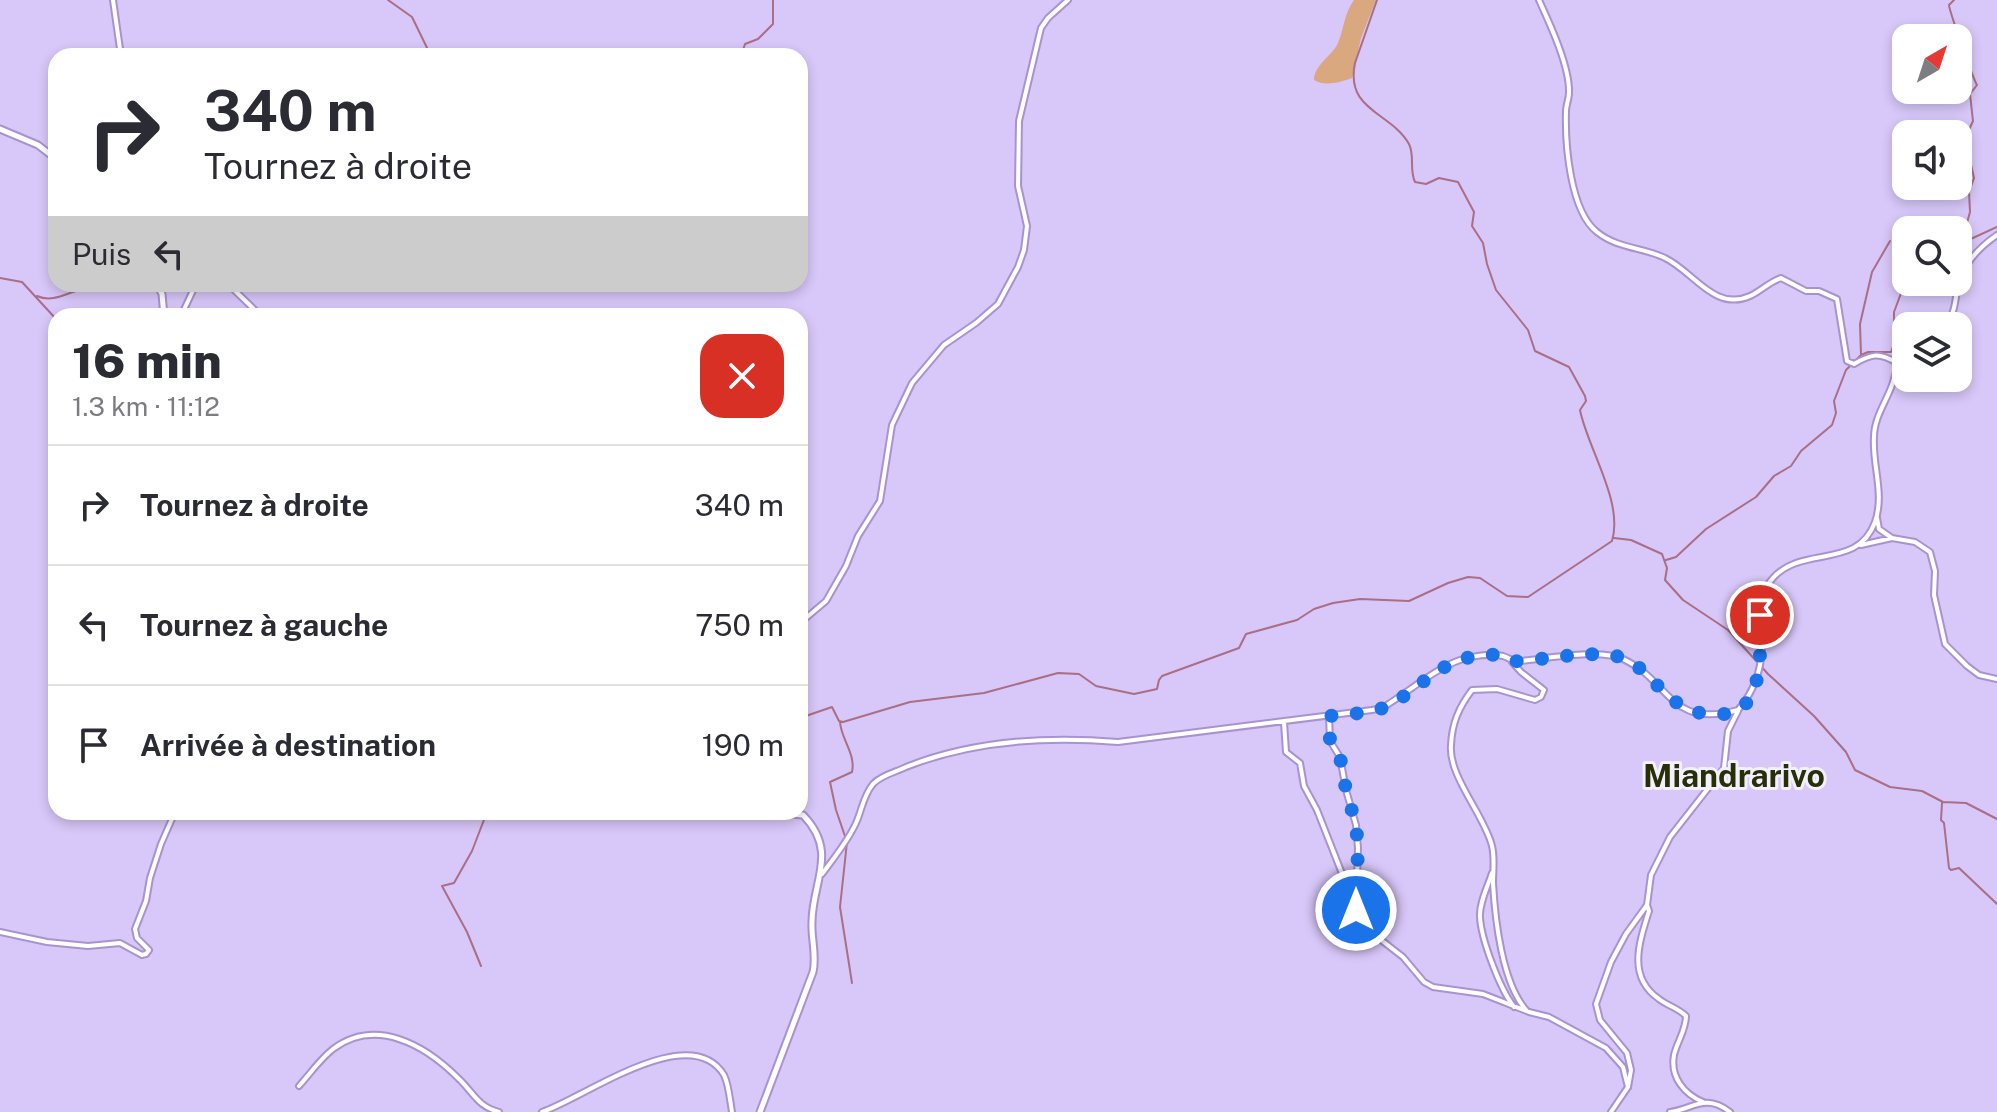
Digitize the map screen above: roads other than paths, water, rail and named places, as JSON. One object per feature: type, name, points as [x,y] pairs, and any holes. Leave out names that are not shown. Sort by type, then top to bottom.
[{"type":"street","points":[[113,0],[120,48]]},
{"type":"street","points":[[808,616],[826,601],[846,566],[858,536],[880,501],[892,425],[912,383],[944,345],[998,304],[1018,267],[1027,226],[1017,176],[1019,121],[1041,28],[1068,0]]},
{"type":"street","points":[[1539,0],[1564,67],[1569,92],[1565,109],[1573,185],[1593,229],[1623,247],[1669,259],[1706,291],[1718,296],[1734,299],[1749,296],[1781,278],[1806,291],[1828,293],[1837,299],[1847,361],[1852,364],[1869,354],[1892,360]]},
{"type":"street","points":[[0,129],[38,145],[48,153]]},
{"type":"street","points":[[1954,312],[1965,268],[1977,252],[1997,235]]},
{"type":"street","points":[[236,292],[253,308]]},
{"type":"street","points":[[1858,546],[1871,532],[1877,516],[1880,493],[1874,448],[1875,423],[1892,383]]},
{"type":"street","points":[[1877,516],[1879,529],[1892,538]]},
{"type":"street","points":[[1730,1112],[1686,1093],[1677,1081],[1674,1056],[1686,1016],[1647,989],[1639,976],[1637,964],[1649,911],[1651,875],[1670,837],[1724,768],[1728,731],[1748,698],[1760,663],[1764,590],[1783,568],[1799,561],[1839,555],[1858,546],[1892,538],[1915,542],[1932,554],[1934,595],[1945,644],[1979,675],[1997,679]]},
{"type":"street","points":[[760,1112],[813,972],[815,961],[811,924],[814,898],[822,874],[857,822],[861,804],[875,781],[947,753],[993,743],[1084,739],[1118,742],[1382,708],[1459,660],[1478,655],[1503,656],[1544,690],[1541,697],[1535,700],[1497,689],[1472,690],[1454,719],[1450,748],[1464,789],[1492,847],[1493,885],[1506,965],[1516,997],[1529,1012]]},
{"type":"street","points":[[1512,661],[1541,657],[1615,656],[1641,670],[1680,707],[1712,714],[1738,710]]},
{"type":"street","points":[[1329,716],[1330,741],[1340,757],[1356,825],[1356,910]]},
{"type":"street","points":[[1284,722],[1286,752],[1300,763],[1304,786],[1317,810],[1356,910],[1367,929],[1403,957],[1424,982],[1433,987],[1483,994],[1515,1008],[1549,1017],[1606,1048],[1623,1067],[1628,1087]]},
{"type":"street","points":[[808,819],[819,839],[822,874]]},
{"type":"street","points":[[0,932],[47,942],[88,946],[120,943],[142,955],[146,954],[149,950],[137,938],[135,929],[172,820]]},
{"type":"street","points":[[1493,867],[1480,918],[1497,979],[1504,995],[1515,1008]]},
{"type":"street","points":[[1611,1112],[1628,1087],[1631,1070],[1627,1053],[1600,1020],[1596,1004],[1611,962],[1647,905]]},
{"type":"street","points":[[299,1086],[332,1049],[348,1041],[370,1034],[402,1037],[453,1072],[485,1108],[499,1112]]},
{"type":"street","points":[[542,1112],[667,1055],[695,1055],[708,1061],[724,1075],[732,1112]]},
{"type":"street","points":[[1670,1112],[1703,1102]]},
{"type":"waterway","points":[[388,0],[412,17],[427,48]]},
{"type":"waterway","points":[[744,48],[773,24],[773,0]]},
{"type":"waterway","points":[[808,715],[832,707],[839,721],[843,722],[910,702],[984,693],[1058,673],[1079,674],[1096,686],[1134,694],[1157,689],[1162,676],[1239,648],[1246,634],[1297,620],[1314,609],[1333,603],[1360,599],[1409,601],[1468,577],[1480,578],[1507,596],[1528,597],[1612,541],[1613,509],[1609,492],[1580,410],[1586,401],[1585,396],[1569,367],[1535,351],[1528,330],[1496,290],[1483,243],[1472,226],[1474,212],[1458,182],[1439,178],[1426,184],[1415,182],[1409,144],[1401,133],[1363,101],[1357,91],[1355,63],[1377,0]]},
{"type":"waterway","points":[[1954,0],[1949,5],[1950,10],[1977,85],[1970,94],[1973,121],[1967,147],[1974,178],[1969,192],[1969,216]]},
{"type":"waterway","points":[[1972,238],[1997,227]]},
{"type":"waterway","points":[[1666,560],[1676,557],[1706,529],[1756,497],[1774,476],[1791,466],[1801,451],[1832,425],[1836,413],[1834,401],[1846,370],[1861,355],[1860,324],[1872,272],[1890,241]]},
{"type":"waterway","points":[[0,278],[22,282],[48,310]]},
{"type":"waterway","points":[[37,296],[56,298],[73,292]]},
{"type":"waterway","points":[[1861,355],[1891,352],[1894,312],[1900,296]]},
{"type":"waterway","points":[[1614,538],[1631,540],[1662,554],[1667,568],[1665,580],[1683,600],[1728,630],[1768,674],[1814,716],[1846,752],[1855,770],[1890,787],[1922,791],[1943,802],[1966,803],[1997,819]]},
{"type":"waterway","points":[[840,722],[852,759],[852,772],[830,782],[847,842],[840,907],[852,983]]},
{"type":"waterway","points":[[1942,803],[1941,820],[1944,823],[1949,868],[1959,868],[1997,904]]},
{"type":"waterway","points":[[481,966],[442,886],[454,883],[472,851],[484,820]]},
{"type":"district","name":"Miandrarivo","points":[[1734,776]]}]
